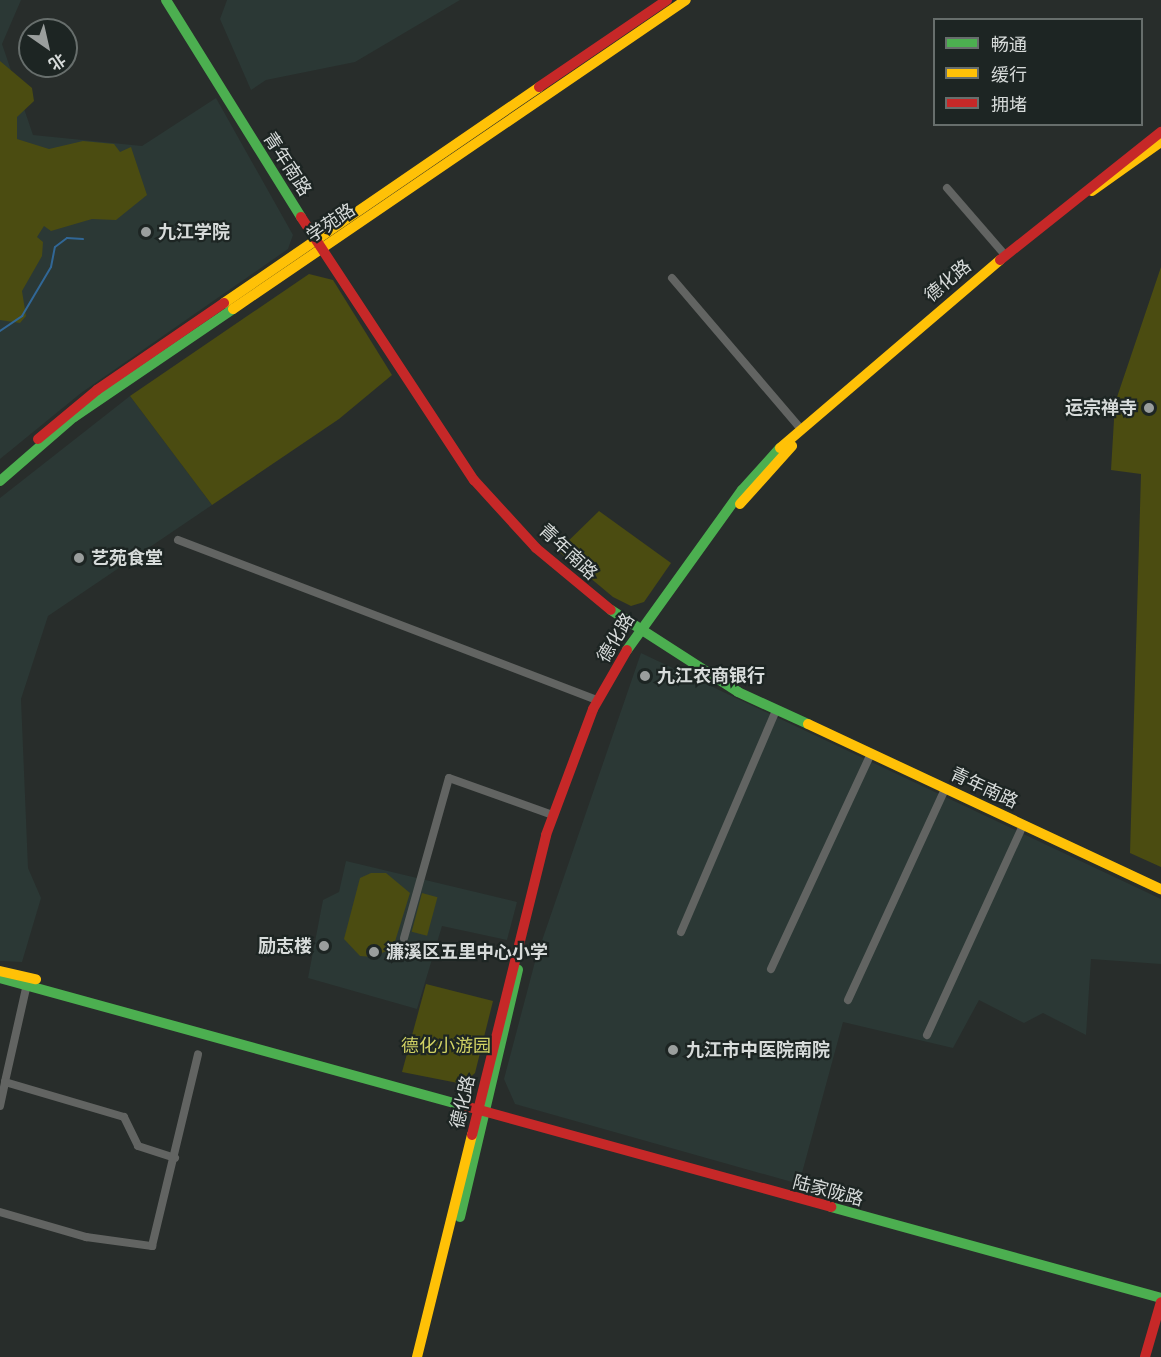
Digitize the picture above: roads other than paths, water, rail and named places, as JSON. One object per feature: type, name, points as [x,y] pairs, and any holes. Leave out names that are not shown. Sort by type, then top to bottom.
[{"type":"main road","name":"青年南路","points":[[166,0],[320,244],[474,480],[536,548],[640,634],[776,710],[1161,889]]},
{"type":"main road","name":"学苑路","points":[[0,481],[74,417],[667,0]]},
{"type":"main road","name":"学苑路","points":[[0,472],[97,390],[686,0]]},
{"type":"main road","name":"德化路","points":[[424,1357],[553,815],[598,700],[640,634],[742,490],[801,429],[1005,255],[1161,132]]},
{"type":"main road","name":"德化路","points":[[417,1357],[552,835],[599,714],[640,634],[685,573],[803,435],[1093,190],[1161,142]]},
{"type":"main road","points":[[0,971],[483,1107]]},
{"type":"main road","points":[[0,978],[483,1107]]},
{"type":"main road","name":"陆家陇路","points":[[483,1107],[1161,1300]]},
{"type":"main road","points":[[1145,1357],[1161,1300]]},
{"type":"street","points":[[947,188],[1005,255]]},
{"type":"street","points":[[672,278],[801,429]]},
{"type":"street","points":[[178,540],[598,700]]},
{"type":"street","points":[[681,932],[776,710]]},
{"type":"street","points":[[771,969],[870,754]]},
{"type":"street","points":[[404,938],[449,778],[553,815]]},
{"type":"street","points":[[848,1000],[945,789]]},
{"type":"street","points":[[927,1035],[1023,825]]},
{"type":"street","points":[[0,1106],[27,984]]},
{"type":"street","points":[[0,1212],[86,1237],[152,1246],[175,1158],[198,1054]]},
{"type":"street","points":[[5,1082],[123,1117],[138,1146],[175,1158]]},
{"type":"waterway","points":[[0,331],[22,316],[51,267],[55,247],[67,238],[83,239]]},
{"type":"place","name":"九江学院","points":[[146,232]]},
{"type":"place","name":"运宗禅寺","points":[[1149,408]]},
{"type":"place","name":"艺苑食堂","points":[[79,558]]},
{"type":"place","name":"九江农商银行","points":[[645,676]]},
{"type":"place","name":"励志楼","points":[[324,946]]},
{"type":"place","name":"濂溪区五里中心小学","points":[[374,952]]},
{"type":"place","name":"九江市中医院南院","points":[[673,1050]]},
{"type":"park label","name":"德化小游园","points":[[446,1046]]}]
